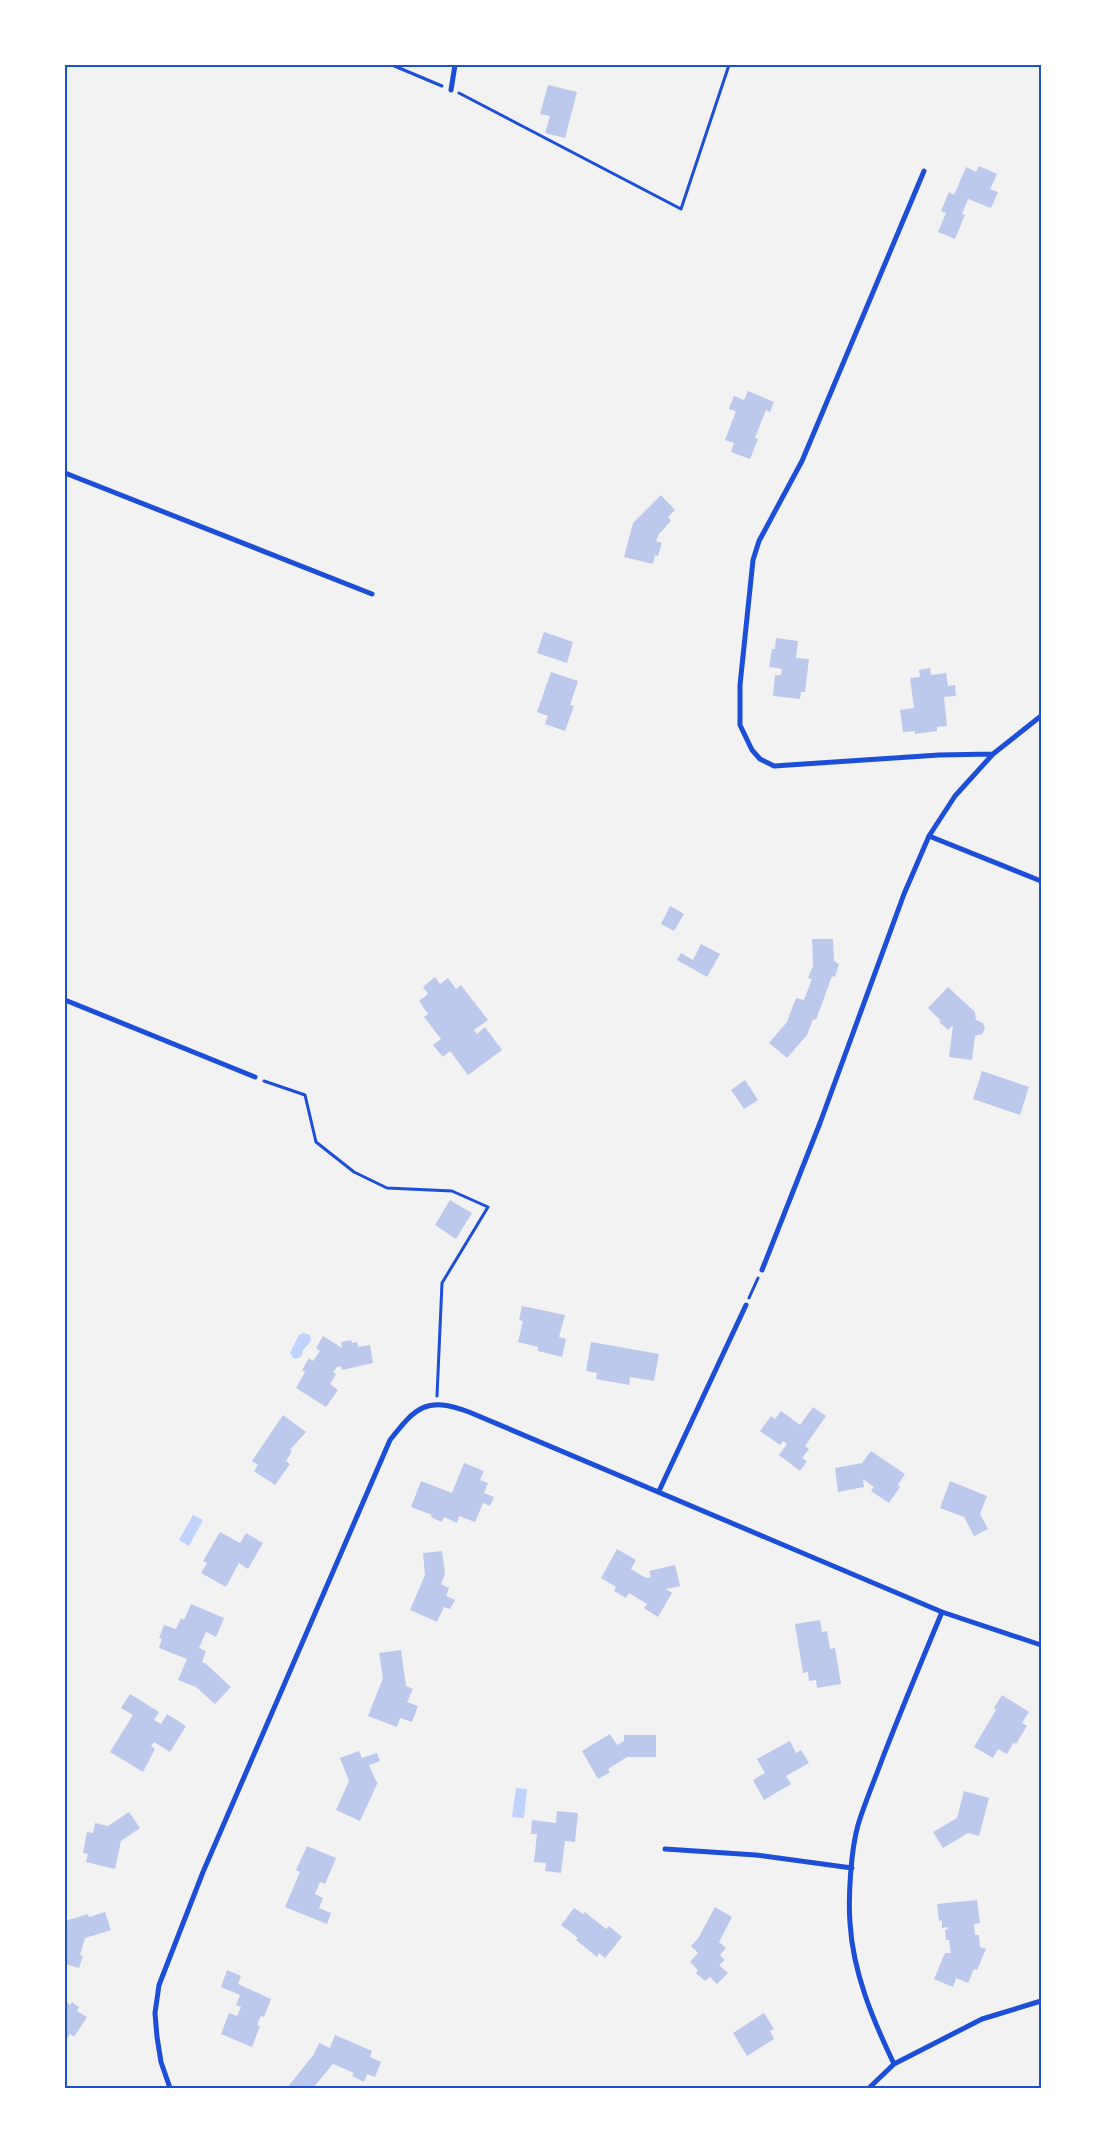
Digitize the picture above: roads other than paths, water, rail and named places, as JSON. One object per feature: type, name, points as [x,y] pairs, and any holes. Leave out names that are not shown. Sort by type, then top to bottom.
[{"type":"street","points":[[451,90],[455,65]]},
{"type":"street","points":[[924,171],[802,461],[759,541],[753,560],[740,685],[740,725],[752,750],[760,759],[774,766],[939,755],[993,754]]},
{"type":"street","points":[[65,472],[372,594]]},
{"type":"street","points":[[762,1270],[820,1123],[904,894],[929,836],[955,796],[993,754],[1041,716]]},
{"type":"street","points":[[929,836],[1041,881]]},
{"type":"street","points":[[65,1000],[255,1077]]},
{"type":"street","points":[[659,1491],[746,1305]]},
{"type":"street","points":[[170,2088],[161,2062],[157,2037],[155,2013],[159,1985],[203,1872],[390,1440],[419,1408],[436,1404],[460,1409],[659,1491],[942,1612],[1041,1645]]},
{"type":"street","points":[[894,2064],[869,2010],[856,1964],[850,1923],[852,1868],[858,1826],[869,1794],[942,1612]]},
{"type":"street","points":[[665,1849],[756,1855],[852,1868]]},
{"type":"street","points":[[869,2088],[894,2064],[982,2020],[1041,2001]]},
{"type":"water","points":[[303,1333],[310,1335],[311,1341],[303,1350],[301,1357],[294,1359],[290,1353],[299,1335]]},
{"type":"water","points":[[193,1515],[203,1520],[189,1546],[179,1540]]},
{"type":"water","points":[[516,1788],[527,1789],[524,1818],[512,1817]]}]
